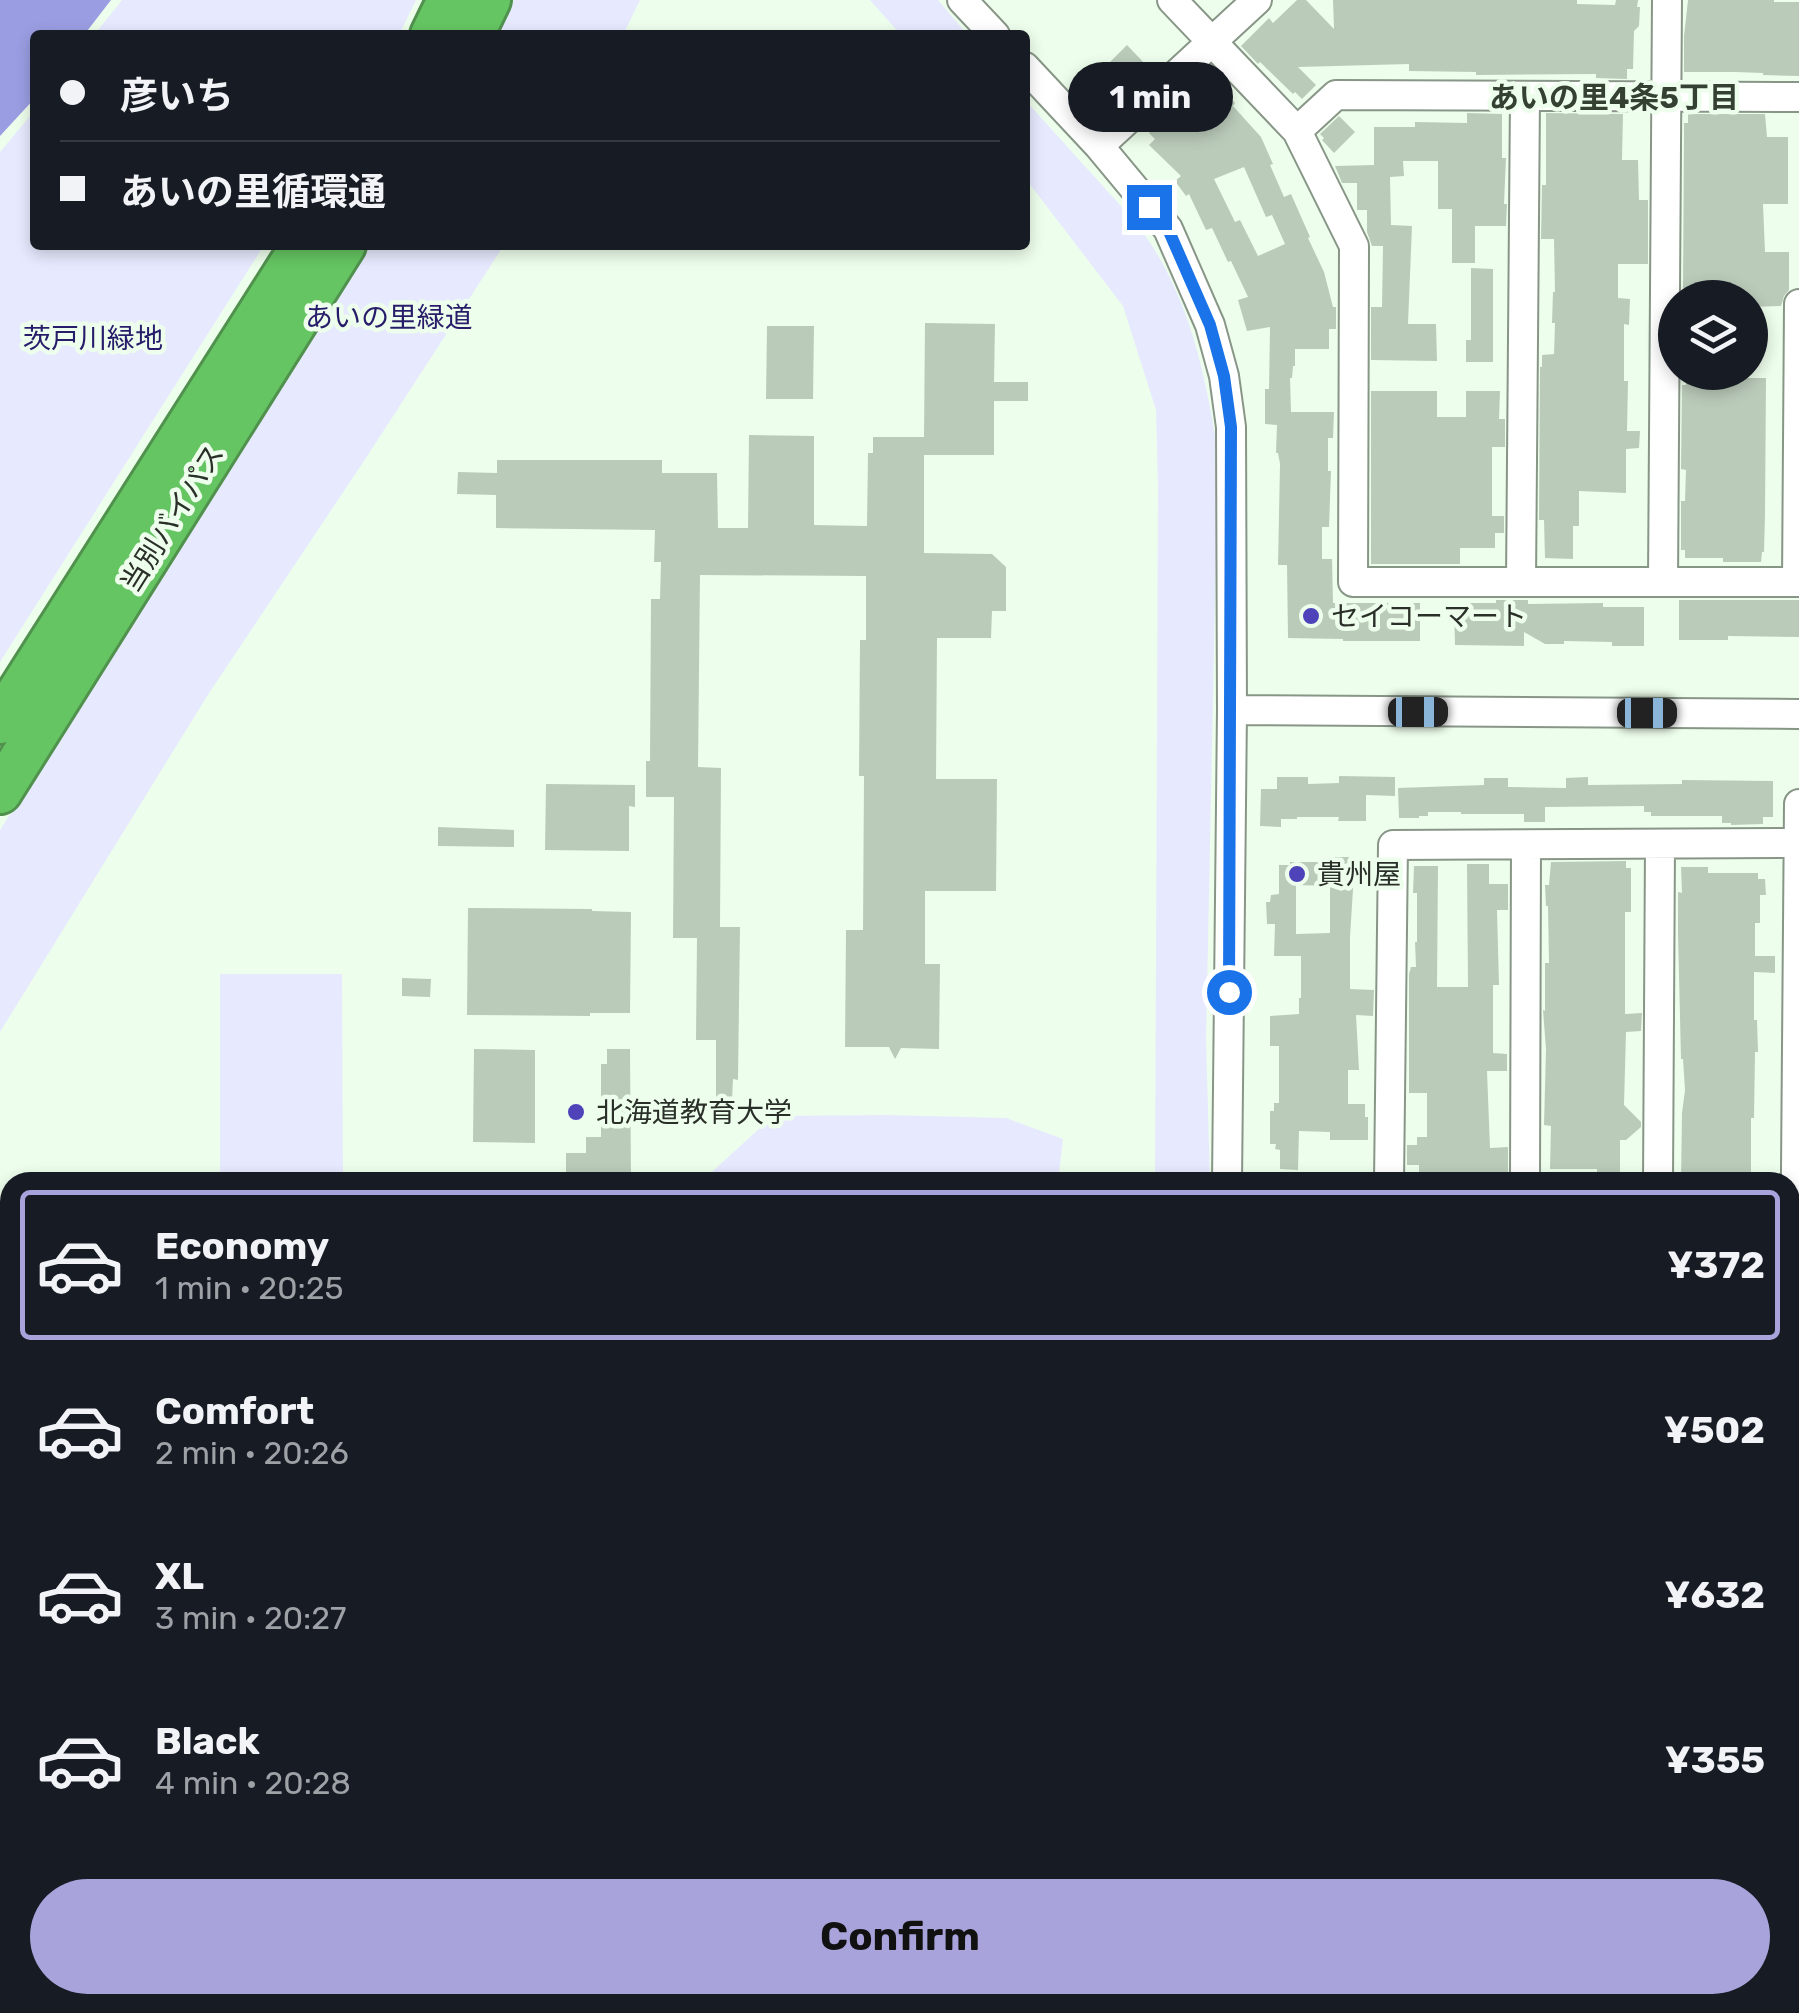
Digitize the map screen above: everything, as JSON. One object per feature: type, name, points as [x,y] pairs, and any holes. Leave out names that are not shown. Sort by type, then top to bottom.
[{"type":"highway","points":[[434,30],[449,0]]},
{"type":"highway","points":[[474,30],[489,0]]},
{"type":"highway","name":"当別バイパス","points":[[0,722],[301,250]]},
{"type":"highway","name":"当別バイパス","points":[[0,792],[341,250]]},
{"type":"street","points":[[962,0],[990,30]]},
{"type":"street","points":[[1172,0],[1297,131],[1354,246],[1353,582],[1798,582],[1799,304]]},
{"type":"street","points":[[1098,146],[1257,0]]},
{"type":"street","points":[[1662,582],[1667,0]]},
{"type":"street","points":[[1030,73],[1168,229],[1210,325],[1224,376],[1231,427],[1227,1172]]},
{"type":"street","points":[[1297,131],[1336,95],[1799,97]]},
{"type":"street","points":[[1521,582],[1525,96]]},
{"type":"street","points":[[1232,710],[1799,714]]},
{"type":"street","points":[[1796,1172],[1799,804]]},
{"type":"street","points":[[1389,1172],[1393,846],[1799,843]]},
{"type":"street","points":[[1525,1172],[1526,845]]},
{"type":"street","points":[[1658,1172],[1660,845]]},
{"type":"green space","points":[[122,0],[416,0],[401,30],[98,30]]},
{"type":"green space","points":[[508,0],[640,0],[625,30],[495,30]]},
{"type":"green space","points":[[870,0],[938,0],[964,30],[897,30]]},
{"type":"green space","points":[[1030,106],[1134,221],[1165,268],[1195,345],[1218,453],[1206,1040],[1210,1172],[1155,1172],[1156,410],[1123,306],[1030,185]]},
{"type":"green space","name":"茨戸川緑地","points":[[30,116],[30,250],[261,250],[0,662],[0,152]]},
{"type":"green space","name":"あいの里緑道","points":[[363,250],[501,250],[209,693],[0,1032],[0,830],[208,505]]},
{"type":"green space","points":[[220,974],[342,974],[343,1172],[220,1172]]},
{"type":"green space","points":[[773,1116],[1006,1118],[1063,1139],[1059,1172],[712,1172]]},
{"type":"water","points":[[0,0],[111,0],[88,30],[30,30],[30,103],[0,136]]},
{"type":"building","points":[[1297,0],[1306,0],[1334,29],[1333,0],[1577,0],[1577,4],[1615,5],[1616,0],[1638,0],[1640,7],[1639,26],[1634,31],[1633,69],[1627,69],[1627,79],[1596,78],[1596,74],[1409,71],[1409,64],[1298,67],[1316,85],[1302,99],[1241,46],[1269,18],[1273,23]]},
{"type":"building","points":[[1688,0],[1799,2],[1799,76],[1684,72]]},
{"type":"building","points":[[1127,45],[1148,67],[1111,104],[1090,82]]},
{"type":"building","points":[[1209,76],[1261,137],[1284,197],[1291,194],[1310,237],[1336,307],[1336,329],[1329,329],[1329,349],[1295,349],[1290,378],[1291,412],[1334,412],[1333,438],[1328,438],[1329,527],[1322,527],[1322,559],[1332,559],[1333,603],[1420,603],[1420,641],[1288,638],[1287,565],[1278,565],[1277,425],[1265,424],[1270,327],[1247,331],[1238,300],[1248,297],[1231,261],[1228,262],[1212,228],[1206,230],[1189,194],[1186,196],[1175,181],[1181,176],[1149,145],[1155,139],[1149,133]],"holes":[[[1244,167],[1266,217],[1272,215],[1285,244],[1258,256],[1240,220],[1235,222],[1214,179]]]},
{"type":"building","points":[[1467,113],[1502,114],[1506,226],[1475,226],[1475,263],[1452,263],[1452,209],[1438,209],[1438,161],[1403,161],[1404,176],[1390,177],[1391,225],[1412,226],[1408,324],[1436,324],[1437,361],[1371,360],[1371,307],[1382,307],[1383,246],[1372,246],[1367,232],[1367,210],[1357,210],[1357,183],[1342,183],[1335,166],[1374,165],[1374,127],[1415,127],[1415,122],[1467,123]]},
{"type":"building","points":[[1546,113],[1623,114],[1622,160],[1638,160],[1639,200],[1648,200],[1648,264],[1618,264],[1618,298],[1630,299],[1629,325],[1624,324],[1627,431],[1640,431],[1639,448],[1626,449],[1626,493],[1579,491],[1579,526],[1573,526],[1573,559],[1545,558],[1544,520],[1539,520],[1540,367],[1542,355],[1554,354],[1555,323],[1554,239],[1541,239]]},
{"type":"building","points":[[1688,114],[1765,114],[1767,137],[1788,137],[1788,204],[1763,204],[1765,252],[1789,252],[1789,290],[1781,306],[1768,306],[1768,280],[1683,280],[1684,123],[1688,123]]},
{"type":"building","points":[[1339,116],[1355,132],[1334,153],[1320,134]]},
{"type":"building","points":[[1471,268],[1493,269],[1493,362],[1466,362],[1466,340],[1471,340]]},
{"type":"building","points":[[925,323],[995,324],[994,382],[1028,382],[1028,401],[994,401],[994,455],[924,455],[924,553],[992,554],[1006,567],[1006,611],[992,611],[991,638],[937,638],[936,779],[997,779],[996,891],[925,891],[925,964],[940,964],[939,1049],[901,1048],[895,1059],[889,1047],[845,1047],[846,930],[863,930],[860,640],[866,640],[866,576],[700,575],[698,767],[721,768],[720,927],[740,927],[738,1080],[733,1079],[732,1100],[716,1099],[716,1040],[696,1040],[697,938],[673,938],[674,797],[646,797],[646,761],[650,761],[651,599],[660,599],[661,562],[654,562],[655,530],[496,528],[496,495],[457,494],[458,472],[497,473],[497,460],[662,460],[662,473],[717,473],[718,528],[748,528],[749,435],[814,436],[814,525],[867,526],[868,453],[873,453],[873,437],[924,437]]},
{"type":"building","points":[[767,326],[814,326],[813,399],[766,399]]},
{"type":"building","points":[[1682,390],[1766,390],[1761,562],[1685,558],[1685,550],[1681,550],[1681,501],[1685,501],[1686,470],[1681,469]]},
{"type":"building","points":[[1371,391],[1437,391],[1437,417],[1466,417],[1466,391],[1500,391],[1499,419],[1505,419],[1505,447],[1492,447],[1492,516],[1504,516],[1504,533],[1495,533],[1495,548],[1460,548],[1460,564],[1371,564]]},
{"type":"building","points":[[1496,600],[1644,607],[1644,646],[1564,641],[1545,644],[1524,632],[1524,646],[1455,645],[1454,607]]},
{"type":"building","points":[[1679,600],[1799,600],[1799,637],[1679,640]]},
{"type":"building","points":[[1339,776],[1395,777],[1395,796],[1366,795],[1366,821],[1297,817],[1281,819],[1281,827],[1260,826],[1261,789],[1277,789],[1277,777],[1308,777],[1308,784],[1339,783]]},
{"type":"building","points":[[1588,777],[1588,785],[1773,781],[1773,817],[1763,817],[1763,824],[1731,825],[1722,823],[1722,816],[1651,816],[1651,812],[1644,812],[1644,806],[1545,807],[1545,822],[1524,822],[1524,814],[1461,812],[1428,812],[1428,816],[1419,818],[1399,818],[1398,788],[1484,785],[1484,778],[1508,778],[1508,787],[1566,788],[1566,778]]},
{"type":"building","points":[[546,784],[635,785],[635,807],[629,806],[629,851],[545,850]]},
{"type":"building","points":[[438,827],[514,830],[514,847],[438,846]]},
{"type":"building","points":[[1330,857],[1355,857],[1350,989],[1374,990],[1373,1016],[1356,1015],[1359,1070],[1348,1070],[1348,1104],[1365,1104],[1368,1140],[1330,1140],[1330,1132],[1299,1131],[1298,1170],[1280,1169],[1280,1150],[1275,1149],[1276,1144],[1270,1144],[1270,1111],[1274,1111],[1274,1103],[1279,1103],[1279,1046],[1270,1046],[1270,1016],[1299,1014],[1301,956],[1274,956],[1275,924],[1267,924],[1266,902],[1270,902],[1271,895],[1279,894],[1279,865],[1330,862]],"holes":[[[1296,885],[1330,886],[1330,933],[1296,934]]]},
{"type":"building","points":[[1626,861],[1626,868],[1631,868],[1631,912],[1625,912],[1625,1014],[1642,1013],[1641,1031],[1626,1032],[1624,1105],[1641,1122],[1641,1127],[1626,1140],[1620,1140],[1620,1172],[1550,1169],[1551,1126],[1544,1125],[1543,1010],[1545,963],[1549,963],[1545,885],[1549,885],[1551,862]]},
{"type":"building","points":[[1467,864],[1489,864],[1489,884],[1508,884],[1508,910],[1497,910],[1499,985],[1493,985],[1493,1053],[1507,1054],[1507,1071],[1487,1071],[1490,1148],[1508,1147],[1508,1172],[1419,1172],[1419,1165],[1407,1165],[1407,1145],[1417,1145],[1417,1137],[1427,1137],[1427,1093],[1409,1093],[1409,974],[1411,967],[1416,967],[1417,942],[1414,866],[1438,866],[1437,987],[1468,987]]},
{"type":"building","points":[[1681,867],[1708,867],[1708,873],[1758,873],[1758,879],[1765,879],[1766,895],[1760,895],[1760,923],[1755,923],[1755,956],[1775,956],[1775,973],[1754,972],[1758,1052],[1751,1118],[1751,1172],[1681,1172],[1685,1090],[1678,892],[1682,893]]},
{"type":"building","points":[[468,908],[631,912],[630,1013],[467,1015]]},
{"type":"building","points":[[402,978],[431,979],[430,997],[402,996]]},
{"type":"building","points":[[474,1049],[535,1050],[535,1143],[473,1142]]},
{"type":"building","points":[[607,1049],[630,1049],[631,1172],[566,1172],[566,1153],[586,1153],[586,1137],[601,1137],[601,1064],[607,1064]]},
{"type":"place","name":"セイコーマート","points":[[1311,616]]},
{"type":"place","name":"貴州屋","points":[[1297,874]]},
{"type":"place","name":"北海道教育大学","points":[[576,1112]]},
{"type":"district","name":"あいの里4条5丁目","points":[[1614,98]]},
{"type":"route","points":[[1149,207],[1168,229],[1210,325],[1224,376],[1231,427],[1229,992]]}]
